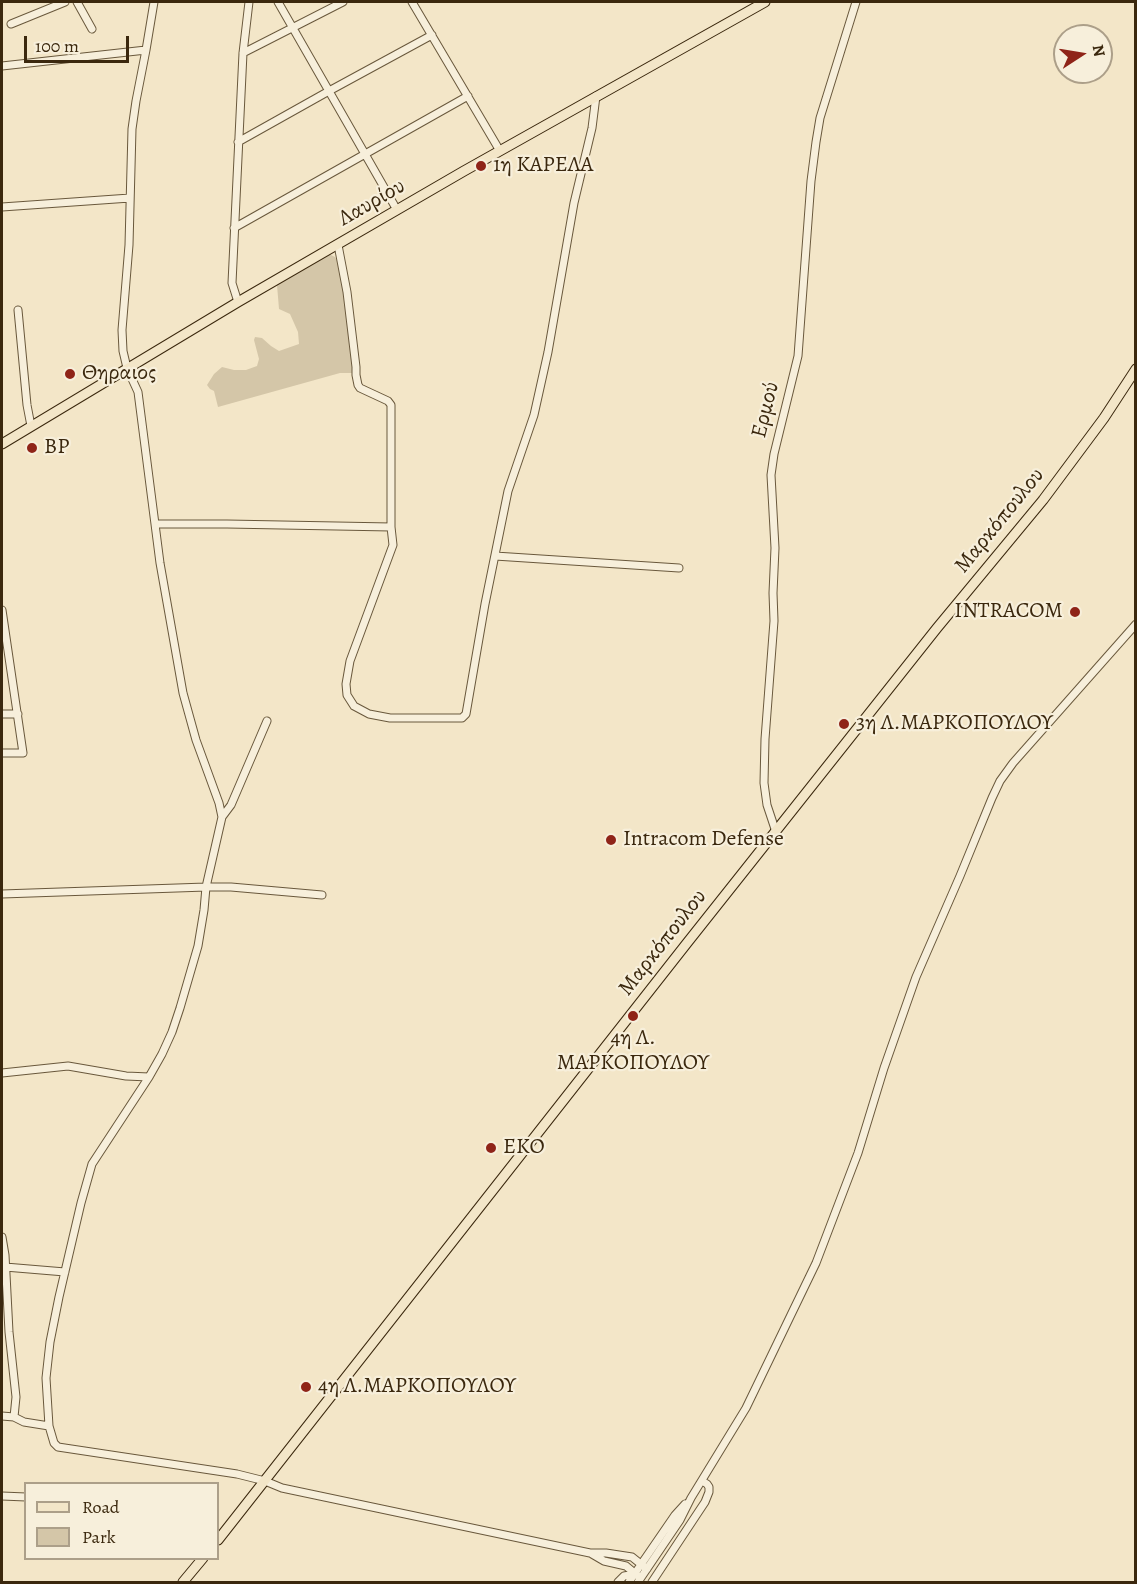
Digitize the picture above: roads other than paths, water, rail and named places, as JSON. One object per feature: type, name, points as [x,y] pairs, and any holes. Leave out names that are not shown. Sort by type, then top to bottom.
[{"type":"main road","name":"Λαυρίου","points":[[2,444],[238,302],[596,96],[765,2]]},
{"type":"main road","name":"Μαρκόπουλου","points":[[219,1539],[930,637],[1043,500],[1104,418],[1136,369]]},
{"type":"main road","points":[[183,1582],[201,1560]]},
{"type":"street","points":[[11,24],[65,2]]},
{"type":"street","points":[[77,2],[92,29]]},
{"type":"street","points":[[154,2],[132,129],[129,245],[122,330],[123,351],[127,368],[138,392],[160,563],[183,693],[196,741],[222,817]]},
{"type":"street","points":[[238,302],[232,283],[234,228],[243,53],[249,2]]},
{"type":"street","points":[[278,2],[398,210]]},
{"type":"street","points":[[243,53],[343,2]]},
{"type":"street","points":[[412,2],[500,151]]},
{"type":"street","name":"Ερμού","points":[[776,832],[767,806],[764,783],[776,548],[771,475],[798,356],[811,181],[820,118],[856,2]]},
{"type":"street","points":[[238,142],[432,35]]},
{"type":"street","points":[[2,66],[146,50]]},
{"type":"street","points":[[234,228],[468,96]]},
{"type":"street","points":[[338,245],[354,340],[358,385],[388,401],[391,405],[393,545],[350,661],[346,684],[347,695],[354,706],[369,714],[390,717],[462,718],[466,714],[508,491],[534,415],[543,375],[574,203],[592,128],[596,96]]},
{"type":"street","points":[[2,207],[130,198]]},
{"type":"street","points":[[18,310],[31,426]]},
{"type":"street","points":[[155,524],[391,528]]},
{"type":"street","points":[[495,556],[679,568]]},
{"type":"street","points":[[2,610],[23,753],[2,753]]},
{"type":"street","points":[[629,1582],[638,1578],[680,1520],[746,1408],[820,1253],[858,1153],[884,1068],[916,977],[996,789],[1013,763],[1136,624]]},
{"type":"street","points":[[2,714],[18,714]]},
{"type":"street","points":[[267,722],[231,805],[222,817],[206,887],[198,946],[180,1008],[162,1054],[92,1164],[50,1342],[46,1378],[49,1426],[54,1443],[58,1447],[237,1474],[282,1488],[590,1553],[632,1557],[644,1567]]},
{"type":"street","points":[[2,894],[231,887],[322,895]]},
{"type":"street","points":[[2,1073],[68,1066],[126,1076],[149,1077]]},
{"type":"street","points":[[2,1237],[16,1397],[14,1418]]},
{"type":"street","points":[[5,1267],[65,1272]]},
{"type":"street","points":[[2,1416],[49,1426]]},
{"type":"street","points":[[652,1582],[705,1502],[709,1487],[702,1481]]},
{"type":"street","points":[[2,1496],[24,1497]]},
{"type":"street","points":[[590,1553],[604,1562],[626,1566],[638,1578]]},
{"type":"street","points":[[618,1582],[624,1576],[638,1578]]},
{"type":"place","name":"1η ΚΑΡΕΛΑ","points":[[481,166]]},
{"type":"place","name":"Θηραιος","points":[[70,374]]},
{"type":"place","name":"BP","points":[[32,448]]},
{"type":"place","name":"INTRACOM","points":[[1075,612]]},
{"type":"place","name":"3η Λ.ΜΑΡΚΟΠΟΥΛΟΥ","points":[[844,724]]},
{"type":"place","name":"Intracom Defense","points":[[611,840]]},
{"type":"place","name":"4η Λ. ΜΑΡΚΟΠΟΥΛΟΥ","points":[[633,1016]]},
{"type":"place","name":"EKO","points":[[491,1148]]},
{"type":"place","name":"4η Λ.ΜΑΡΚΟΠΟΥΛΟΥ","points":[[306,1387]]}]
